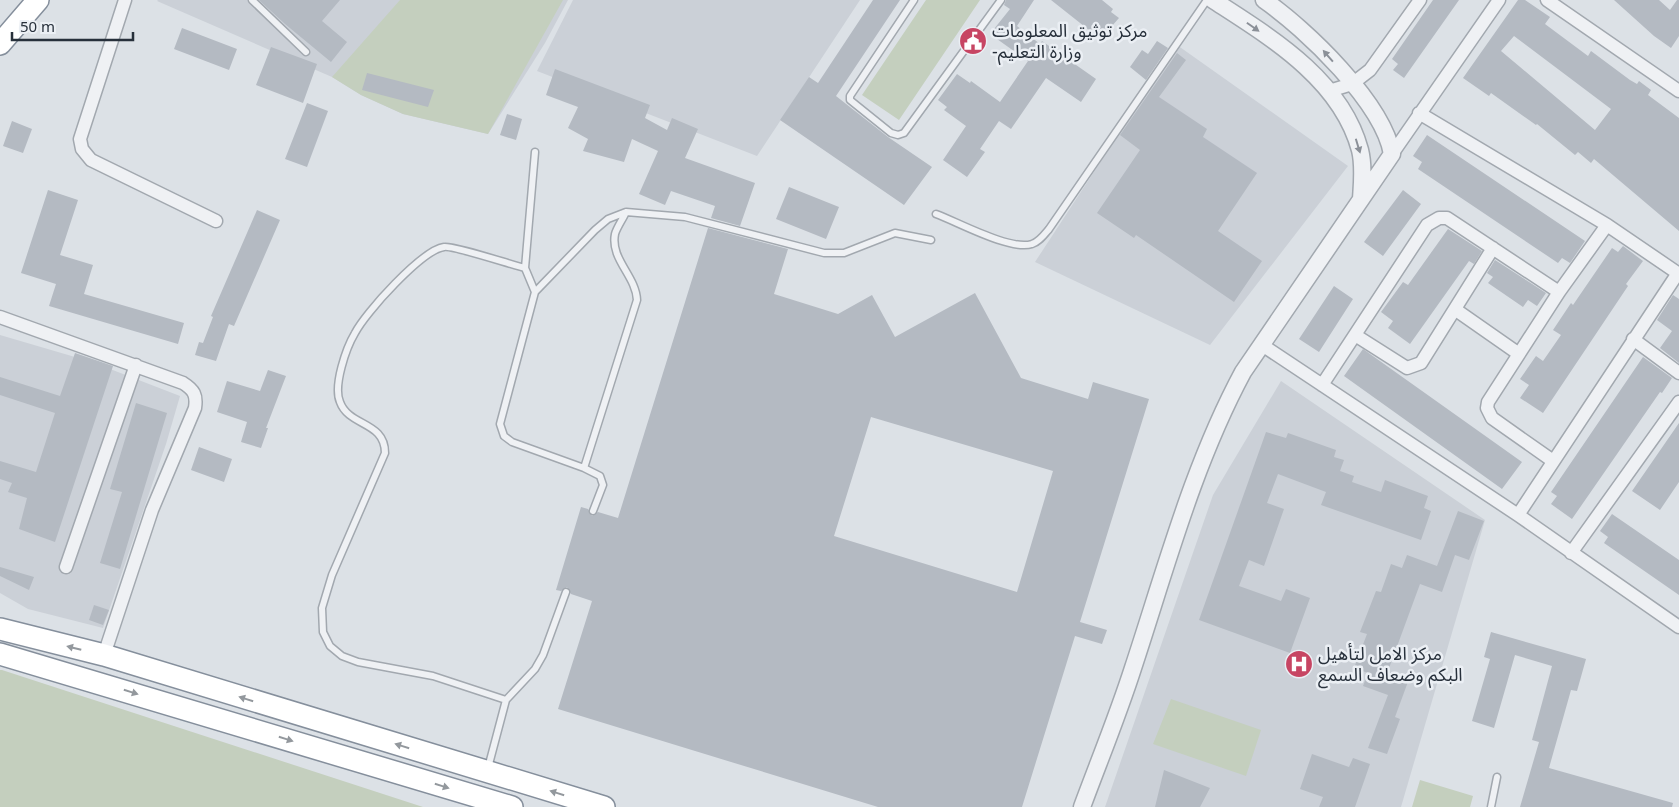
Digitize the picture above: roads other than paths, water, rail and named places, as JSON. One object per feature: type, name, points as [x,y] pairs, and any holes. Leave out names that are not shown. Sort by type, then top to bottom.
[{"type":"highway","points":[[0,44],[38,0]]},
{"type":"highway","points":[[0,629],[104,656],[604,807]]},
{"type":"highway","points":[[0,654],[512,807]]},
{"type":"street","points":[[125,0],[80,139],[82,149],[90,160],[216,222]]},
{"type":"street","points":[[1213,0],[1280,47],[1329,91],[1348,118],[1360,150],[1363,165],[1361,199]]},
{"type":"street","points":[[1264,0],[1312,38],[1352,84],[1384,125],[1392,154]]},
{"type":"street","points":[[1082,807],[1132,671],[1191,491],[1216,425],[1243,372],[1499,0]]},
{"type":"street","points":[[1547,0],[1677,86]]},
{"type":"street","points":[[1329,91],[1352,84],[1370,70],[1418,1]]},
{"type":"street","points":[[1420,113],[1606,225],[1678,274],[1633,339],[1518,515]]},
{"type":"street","points":[[1322,385],[1426,225],[1432,221],[1447,218],[1559,292]]},
{"type":"street","points":[[1553,461],[1496,422],[1489,413],[1488,402],[1559,292],[1606,225]]},
{"type":"street","points":[[1355,335],[1407,368],[1421,363],[1456,310],[1493,248]]},
{"type":"street","points":[[1456,310],[1519,354]]},
{"type":"street","points":[[0,317],[183,383],[192,389],[196,398],[195,408],[152,510],[104,656]]},
{"type":"street","points":[[1633,339],[1679,373]]},
{"type":"street","points":[[1262,345],[1518,515],[1679,627]]},
{"type":"street","points":[[66,567],[136,366]]},
{"type":"street","points":[[1572,553],[1679,402]]},
{"type":"lane","points":[[252,0],[306,52]]},
{"type":"lane","points":[[914,0],[850,96],[850,100],[891,134],[898,135],[904,133],[1001,0]]},
{"type":"lane","points":[[936,214],[1009,243],[1030,245],[1036,242],[1048,229],[1207,0]]},
{"type":"lane","points":[[535,152],[525,268],[535,292]]},
{"type":"lane","points":[[584,468],[637,300],[637,290],[615,249],[615,232],[626,212]]},
{"type":"lane","points":[[593,511],[603,485],[600,476],[584,468],[512,442],[504,436],[500,424],[535,292],[608,219],[626,212],[685,217],[824,253],[844,253],[895,233],[931,240]]},
{"type":"lane","points":[[506,700],[433,676],[358,662],[342,656],[330,646],[323,632],[322,608],[332,575],[386,453],[385,442],[380,434],[346,412],[340,403],[338,391],[340,374],[355,333],[373,307],[413,267],[430,252],[445,246],[525,268]]},
{"type":"lane","points":[[487,772],[506,700],[535,669],[543,656],[566,592]]},
{"type":"lane","points":[[1491,807],[1497,777]]},
{"type":"place","name":"مركز توثيق المعلومات -وزارة التعليم","points":[[973,41]]},
{"type":"place","name":"مركز الامل لتأهيل البكم وضعاف السمع","points":[[1299,664]]}]
